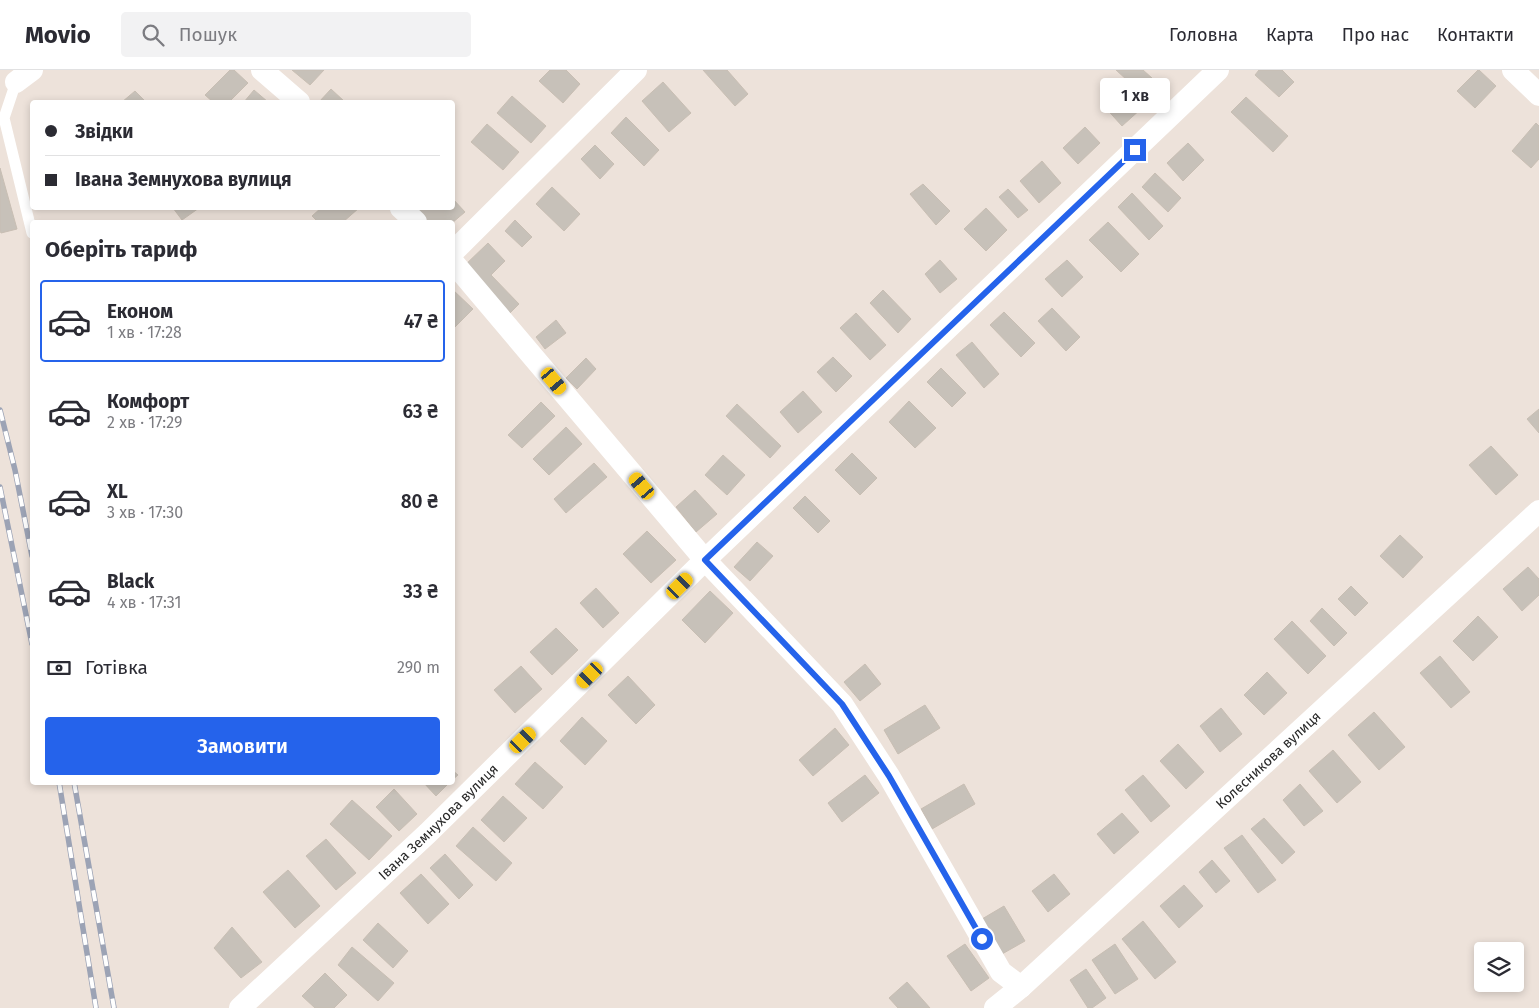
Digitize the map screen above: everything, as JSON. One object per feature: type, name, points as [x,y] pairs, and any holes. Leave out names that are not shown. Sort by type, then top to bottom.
[{"type":"street","points":[[262,70],[297,100]]},
{"type":"street","points":[[455,250],[636,70]]},
{"type":"street","name":"Івана Земнухова вулиця","points":[[240,1008],[428,833],[705,560],[1218,70]]},
{"type":"street","points":[[1513,70],[1539,95]]},
{"type":"street","points":[[403,210],[414,220]]},
{"type":"street","points":[[455,265],[705,560],[842,704],[889,776],[1001,972],[1021,987]]},
{"type":"street","name":"Колесникова вулиця","points":[[995,1008],[1021,987],[1539,511]]},
{"type":"lane","points":[[24,76],[4,118],[30,225]]},
{"type":"building","points":[[230,70],[234,70],[248,83],[231,100],[211,100],[205,95]]},
{"type":"building","points":[[292,70],[324,70],[310,85]]},
{"type":"building","points":[[550,70],[566,70],[580,84],[563,103],[539,81]]},
{"type":"building","points":[[703,70],[727,70],[748,94],[735,106]]},
{"type":"building","points":[[1116,70],[1143,70],[1162,87],[1149,100]]},
{"type":"building","points":[[1259,70],[1282,70],[1294,82],[1279,97],[1255,75]]},
{"type":"building","points":[[1478,70],[1496,86],[1475,108],[1457,91]]},
{"type":"building","points":[[663,82],[691,113],[669,132],[642,101]]},
{"type":"building","points":[[1124,88],[1142,108],[1122,126],[1104,106]]},
{"type":"building","points":[[331,89],[343,100],[321,100]]},
{"type":"building","points":[[254,90],[266,100],[246,100]]},
{"type":"building","points":[[135,91],[144,100],[124,100]]},
{"type":"building","points":[[512,96],[546,126],[531,143],[497,113]]},
{"type":"building","points":[[1246,97],[1288,136],[1273,152],[1231,112]]},
{"type":"building","points":[[626,117],[659,150],[644,166],[611,133]]},
{"type":"building","points":[[1536,123],[1539,126],[1539,159],[1531,168],[1512,151]]},
{"type":"building","points":[[487,124],[519,152],[503,170],[471,142]]},
{"type":"building","points":[[1085,127],[1100,143],[1078,164],[1063,148]]},
{"type":"building","points":[[1188,143],[1204,160],[1183,181],[1167,163]]},
{"type":"building","points":[[595,145],[614,164],[600,179],[581,159]]},
{"type":"building","points":[[1042,161],[1061,183],[1039,203],[1020,181]]},
{"type":"building","points":[[0,168],[17,229],[1,233],[0,231]]},
{"type":"building","points":[[1155,173],[1181,198],[1168,212],[1142,187]]},
{"type":"building","points":[[923,184],[950,211],[936,225],[910,194]]},
{"type":"building","points":[[552,187],[580,214],[564,231],[536,204]]},
{"type":"building","points":[[1008,189],[1028,210],[1018,218],[999,197]]},
{"type":"building","points":[[1132,193],[1163,226],[1149,240],[1118,207]]},
{"type":"building","points":[[455,201],[465,212],[455,220],[427,220],[417,210],[455,210]]},
{"type":"building","points":[[986,208],[1007,230],[986,251],[964,229]]},
{"type":"building","points":[[174,210],[196,210],[182,220]]},
{"type":"building","points":[[319,210],[357,210],[345,220],[316,220],[312,216]]},
{"type":"building","points":[[515,220],[532,237],[522,247],[505,231]]},
{"type":"building","points":[[1108,222],[1139,254],[1121,272],[1089,240]]},
{"type":"building","points":[[488,243],[505,261],[491,275],[519,304],[509,314],[463,267]]},
{"type":"building","points":[[940,260],[957,279],[940,293],[925,274]]},
{"type":"building","points":[[1067,260],[1083,277],[1062,297],[1045,279]]},
{"type":"building","points":[[883,290],[911,319],[898,333],[870,303]]},
{"type":"building","points":[[455,292],[473,309],[455,327]]},
{"type":"building","points":[[1052,308],[1080,337],[1066,351],[1038,321]]},
{"type":"building","points":[[1004,312],[1035,343],[1021,357],[990,325]]},
{"type":"building","points":[[856,313],[886,345],[870,360],[840,328]]},
{"type":"building","points":[[556,320],[566,333],[545,349],[536,337]]},
{"type":"building","points":[[972,342],[999,374],[984,388],[956,355]]},
{"type":"building","points":[[833,357],[852,376],[836,392],[817,372]]},
{"type":"building","points":[[586,358],[596,369],[577,389],[566,378]]},
{"type":"building","points":[[941,368],[966,393],[952,407],[927,382]]},
{"type":"building","points":[[803,391],[822,412],[798,433],[780,412]]},
{"type":"building","points":[[909,401],[936,428],[915,448],[889,422]]},
{"type":"building","points":[[541,402],[555,416],[522,448],[508,435]]},
{"type":"building","points":[[737,404],[781,446],[770,458],[726,416]]},
{"type":"building","points":[[1539,409],[1539,433],[1527,419]]},
{"type":"building","points":[[566,427],[582,444],[549,475],[533,459]]},
{"type":"building","points":[[1491,446],[1518,475],[1496,495],[1469,465]]},
{"type":"building","points":[[852,453],[877,478],[860,495],[835,470]]},
{"type":"building","points":[[723,455],[745,475],[727,495],[705,475]]},
{"type":"building","points":[[594,463],[607,477],[566,513],[554,499]]},
{"type":"building","points":[[695,490],[717,514],[696,532],[676,507]]},
{"type":"building","points":[[805,496],[830,521],[818,533],[793,508]]},
{"type":"building","points":[[647,531],[676,560],[651,583],[623,554]]},
{"type":"building","points":[[1400,535],[1423,557],[1403,578],[1380,556]]},
{"type":"building","points":[[757,542],[773,556],[750,581],[734,567]]},
{"type":"building","points":[[1528,567],[1539,579],[1539,595],[1522,611],[1503,589]]},
{"type":"building","points":[[1351,586],[1368,603],[1355,616],[1338,599]]},
{"type":"building","points":[[596,588],[619,613],[603,628],[580,603]]},
{"type":"building","points":[[710,591],[733,613],[705,643],[682,620]]},
{"type":"building","points":[[1322,608],[1347,633],[1334,646],[1310,621]]},
{"type":"building","points":[[1478,616],[1498,637],[1473,661],[1453,641]]},
{"type":"building","points":[[1292,621],[1326,656],[1308,674],[1274,639]]},
{"type":"building","points":[[556,628],[578,650],[552,675],[530,652]]},
{"type":"building","points":[[1440,656],[1470,692],[1451,708],[1420,673]]},
{"type":"building","points":[[865,664],[881,684],[860,701],[844,682]]},
{"type":"building","points":[[521,666],[542,689],[515,713],[494,690]]},
{"type":"building","points":[[1267,672],[1287,693],[1264,715],[1244,695]]},
{"type":"building","points":[[628,676],[655,705],[636,724],[608,695]]},
{"type":"building","points":[[925,705],[940,728],[898,754],[884,730]]},
{"type":"building","points":[[1221,708],[1242,734],[1220,752],[1200,726]]},
{"type":"building","points":[[1374,712],[1405,747],[1379,770],[1348,735]]},
{"type":"building","points":[[582,717],[607,741],[585,765],[560,741]]},
{"type":"building","points":[[835,728],[849,745],[813,776],[799,760]]},
{"type":"building","points":[[1178,744],[1204,772],[1186,789],[1160,761]]},
{"type":"building","points":[[1333,750],[1361,782],[1337,803],[1309,771]]},
{"type":"building","points":[[535,762],[563,787],[543,809],[515,784]]},
{"type":"building","points":[[865,775],[879,793],[842,822],[828,803]]},
{"type":"building","points":[[1143,775],[1170,806],[1151,822],[1125,790]]},
{"type":"building","points":[[964,784],[975,804],[932,829],[921,809]]},
{"type":"building","points":[[1300,784],[1323,811],[1304,826],[1283,800]]},
{"type":"building","points":[[426,785],[447,785],[436,796]]},
{"type":"building","points":[[394,789],[417,814],[399,831],[376,807]]},
{"type":"building","points":[[503,796],[527,818],[504,842],[481,820]]},
{"type":"building","points":[[352,800],[392,836],[369,860],[330,824]]},
{"type":"building","points":[[1122,813],[1139,832],[1114,854],[1097,834]]},
{"type":"building","points":[[1264,818],[1295,852],[1282,864],[1251,829]]},
{"type":"building","points":[[473,827],[512,863],[496,881],[456,846]]},
{"type":"building","points":[[1242,835],[1276,880],[1258,893],[1224,848]]},
{"type":"building","points":[[326,839],[356,873],[336,890],[306,856]]},
{"type":"building","points":[[445,854],[473,885],[459,899],[430,868]]},
{"type":"building","points":[[1212,860],[1230,881],[1216,893],[1199,872]]},
{"type":"building","points":[[288,870],[320,906],[295,928],[263,892]]},
{"type":"building","points":[[421,874],[449,904],[428,924],[400,893]]},
{"type":"building","points":[[1054,874],[1070,894],[1048,912],[1032,891]]},
{"type":"building","points":[[1184,885],[1203,906],[1179,928],[1160,906]]},
{"type":"building","points":[[1004,906],[1025,941],[1002,954],[982,919]]},
{"type":"building","points":[[1143,921],[1176,962],[1155,979],[1122,939]]},
{"type":"building","points":[[378,923],[408,951],[393,968],[363,940]]},
{"type":"building","points":[[232,927],[262,962],[241,978],[214,948]]},
{"type":"building","points":[[965,944],[989,978],[971,991],[947,956]]},
{"type":"building","points":[[1115,944],[1138,979],[1115,994],[1092,960]]},
{"type":"building","points":[[352,947],[394,983],[378,1001],[338,965]]},
{"type":"building","points":[[1086,969],[1106,998],[1092,1008],[1088,1008],[1070,980]]},
{"type":"building","points":[[325,973],[347,995],[334,1008],[315,1008],[302,996]]},
{"type":"building","points":[[907,982],[930,1008],[898,1008],[889,998]]},
{"type":"railway","points":[[0,410],[15,470],[30,546]]},
{"type":"railway","points":[[0,487],[30,634]]},
{"type":"railway","points":[[59,785],[96,1008]]},
{"type":"railway","points":[[75,785],[114,1008]]},
{"type":"route","points":[[982,939],[889,776],[842,704],[705,560],[1135,150]]}]
